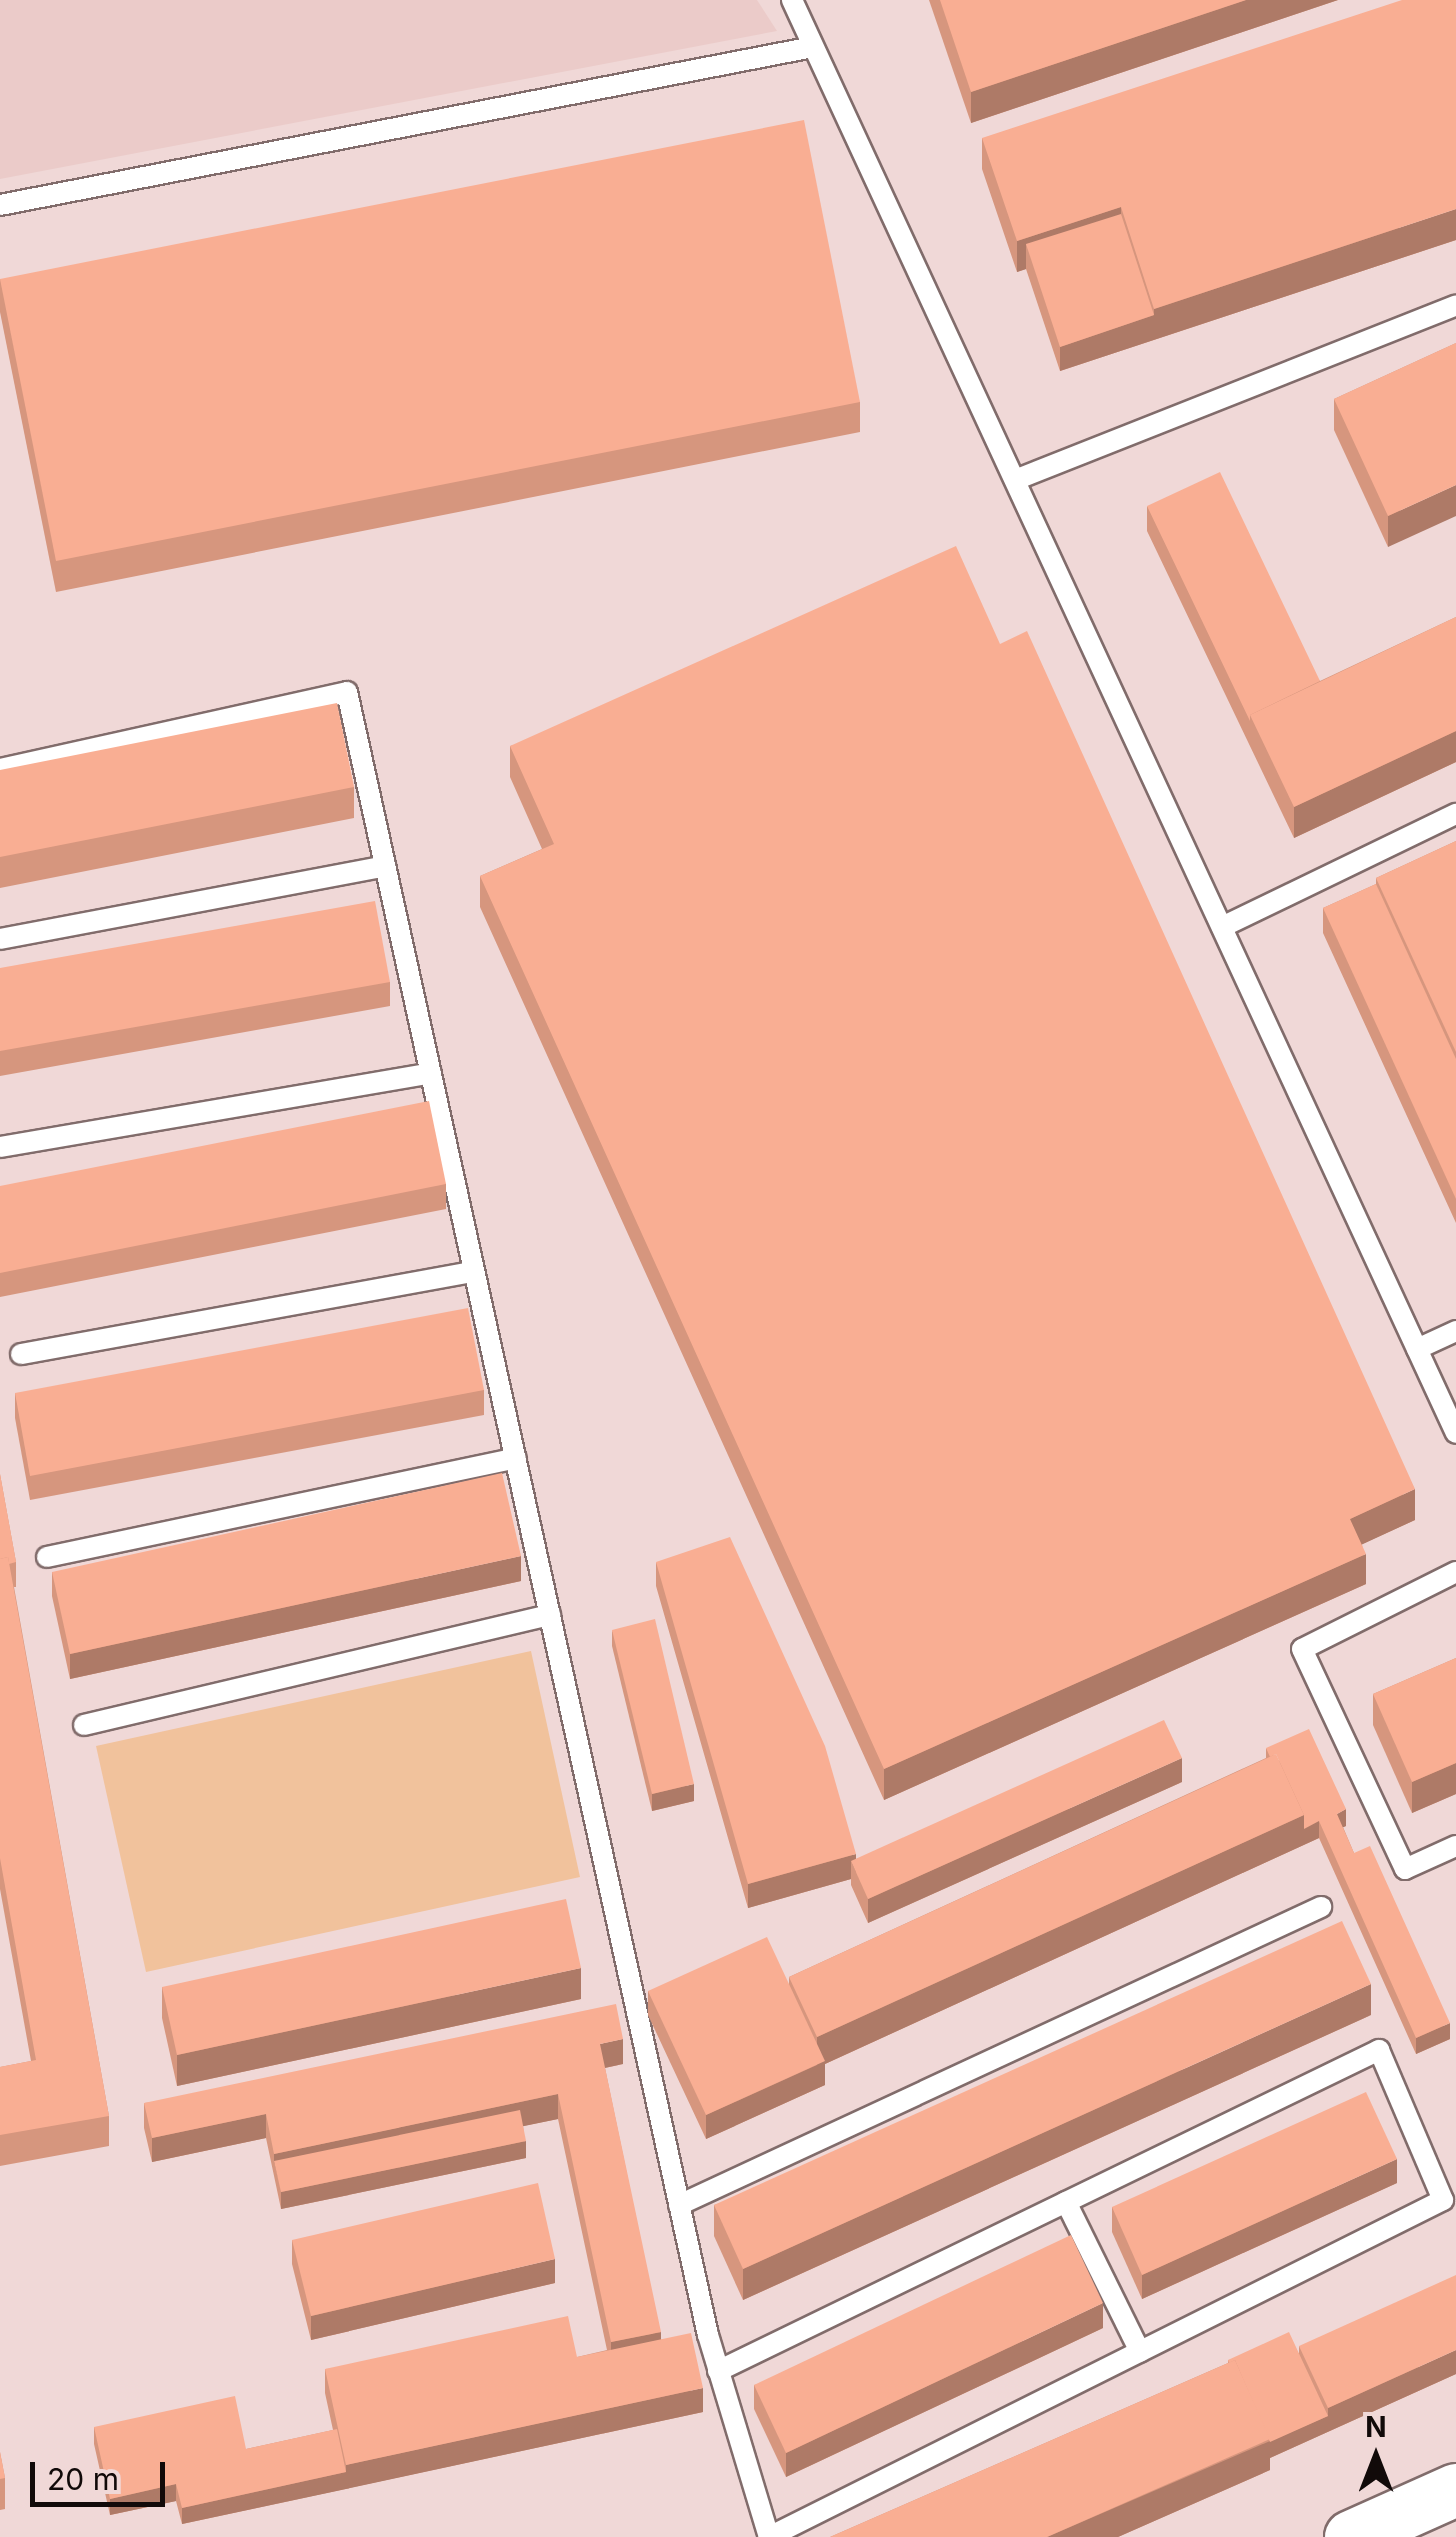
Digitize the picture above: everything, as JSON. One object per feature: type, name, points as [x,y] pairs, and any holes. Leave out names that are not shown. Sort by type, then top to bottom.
[{"type":"street","points":[[1351,2537],[1456,2490]]},
{"type":"lane","points":[[792,0],[1456,1432]]},
{"type":"lane","points":[[0,205],[814,47]]},
{"type":"lane","points":[[1015,480],[1456,305]]},
{"type":"lane","points":[[0,769],[347,692],[679,2204],[718,2371],[769,2537],[1444,2200],[1379,2050],[718,2371]]},
{"type":"lane","points":[[1222,926],[1456,814]]},
{"type":"lane","points":[[0,940],[385,866]]},
{"type":"lane","points":[[0,1148],[431,1073]]},
{"type":"lane","points":[[22,1354],[474,1272]]},
{"type":"lane","points":[[1417,1349],[1456,1331]]},
{"type":"lane","points":[[47,1557],[516,1458]]},
{"type":"lane","points":[[1456,1572],[1302,1649],[1406,1869],[1456,1846]]},
{"type":"lane","points":[[84,1725],[550,1616]]},
{"type":"lane","points":[[679,2204],[1321,1907]]},
{"type":"lane","points":[[1066,2202],[1140,2352]]},
{"type":"shaded area","points":[[0,0],[757,0],[777,31],[0,179]]},
{"type":"shaded area","points":[[531,1651],[580,1877],[146,1972],[96,1746]]},
{"type":"building","points":[[940,0],[1246,0],[971,92]]},
{"type":"building","points":[[1402,0],[1456,0],[1456,209],[1154,309],[1121,207],[1017,241],[982,138]]},
{"type":"building","points":[[804,120],[860,402],[56,561],[0,279]]},
{"type":"building","points":[[1121,214],[1154,315],[1060,347],[1026,244]]},
{"type":"building","points":[[1456,343],[1456,485],[1388,516],[1334,399]]},
{"type":"building","points":[[1220,472],[1320,681],[1250,715],[1250,721],[1147,506]]},
{"type":"building","points":[[956,546],[1000,644],[1027,631],[1415,1489],[1350,1519],[1366,1554],[884,1769],[480,876],[554,844],[510,746]]},
{"type":"building","points":[[1456,617],[1456,731],[1294,807],[1250,715]]},
{"type":"building","points":[[337,703],[354,787],[0,857],[0,770]]},
{"type":"building","points":[[1456,841],[1456,1052],[1376,878]]},
{"type":"building","points":[[1376,884],[1456,1059],[1456,1199],[1323,908]]},
{"type":"building","points":[[375,901],[390,982],[0,1051],[0,968]]},
{"type":"building","points":[[429,1101],[446,1184],[0,1273],[0,1186]]},
{"type":"building","points":[[468,1308],[484,1390],[30,1476],[15,1393]]},
{"type":"building","points":[[502,1473],[521,1556],[70,1654],[52,1572]]},
{"type":"building","points":[[0,1474],[16,1562],[9,1564],[8,1557],[0,1559]]},
{"type":"building","points":[[730,1537],[825,1746],[856,1854],[748,1884],[656,1562]]},
{"type":"building","points":[[8,1557],[109,2116],[0,2135],[0,2067],[36,2060],[0,1858],[0,1559]]},
{"type":"building","points":[[655,1619],[694,1784],[652,1794],[612,1630]]},
{"type":"building","points":[[1456,1658],[1456,1763],[1412,1782],[1373,1694]]},
{"type":"building","points":[[1164,1720],[1182,1758],[868,1899],[851,1861]]},
{"type":"building","points":[[1309,1729],[1346,1809],[1337,1814],[1354,1853],[1370,1846],[1450,2023],[1416,2038],[1319,1821],[1304,1829],[1304,1815],[1276,1754],[1270,1757],[1266,1748]]},
{"type":"building","points":[[1276,1754],[1304,1815],[817,2037],[789,1977]]},
{"type":"building","points":[[566,1899],[581,1968],[177,2055],[162,1987]]},
{"type":"building","points":[[1342,1921],[1371,1984],[743,2269],[714,2205]]},
{"type":"building","points":[[767,1937],[825,2061],[706,2115],[648,1991]]},
{"type":"building","points":[[616,2004],[623,2039],[600,2044],[661,2332],[611,2342],[558,2094],[274,2154],[266,2114],[152,2138],[144,2103]]},
{"type":"building","points":[[1366,2092],[1397,2159],[1142,2275],[1112,2207]]},
{"type":"building","points":[[520,2110],[526,2141],[281,2192],[274,2161]]},
{"type":"building","points":[[538,2183],[555,2259],[311,2316],[292,2240]]},
{"type":"building","points":[[1071,2235],[1103,2303],[786,2453],[754,2385]]},
{"type":"building","points":[[1456,2275],[1456,2350],[1328,2408],[1299,2346]]},
{"type":"building","points":[[568,2316],[577,2357],[691,2333],[703,2388],[346,2465],[325,2369]]},
{"type":"building","points":[[1289,2332],[1328,2416],[1270,2442],[1235,2360],[1228,2360]]},
{"type":"building","points":[[1235,2360],[1270,2439],[1047,2537],[830,2537]]},
{"type":"building","points":[[235,2396],[246,2449],[337,2429],[346,2472],[182,2508],[176,2484],[110,2499],[94,2427]]},
{"type":"building","points":[[0,2452],[5,2478],[0,2479]]}]
